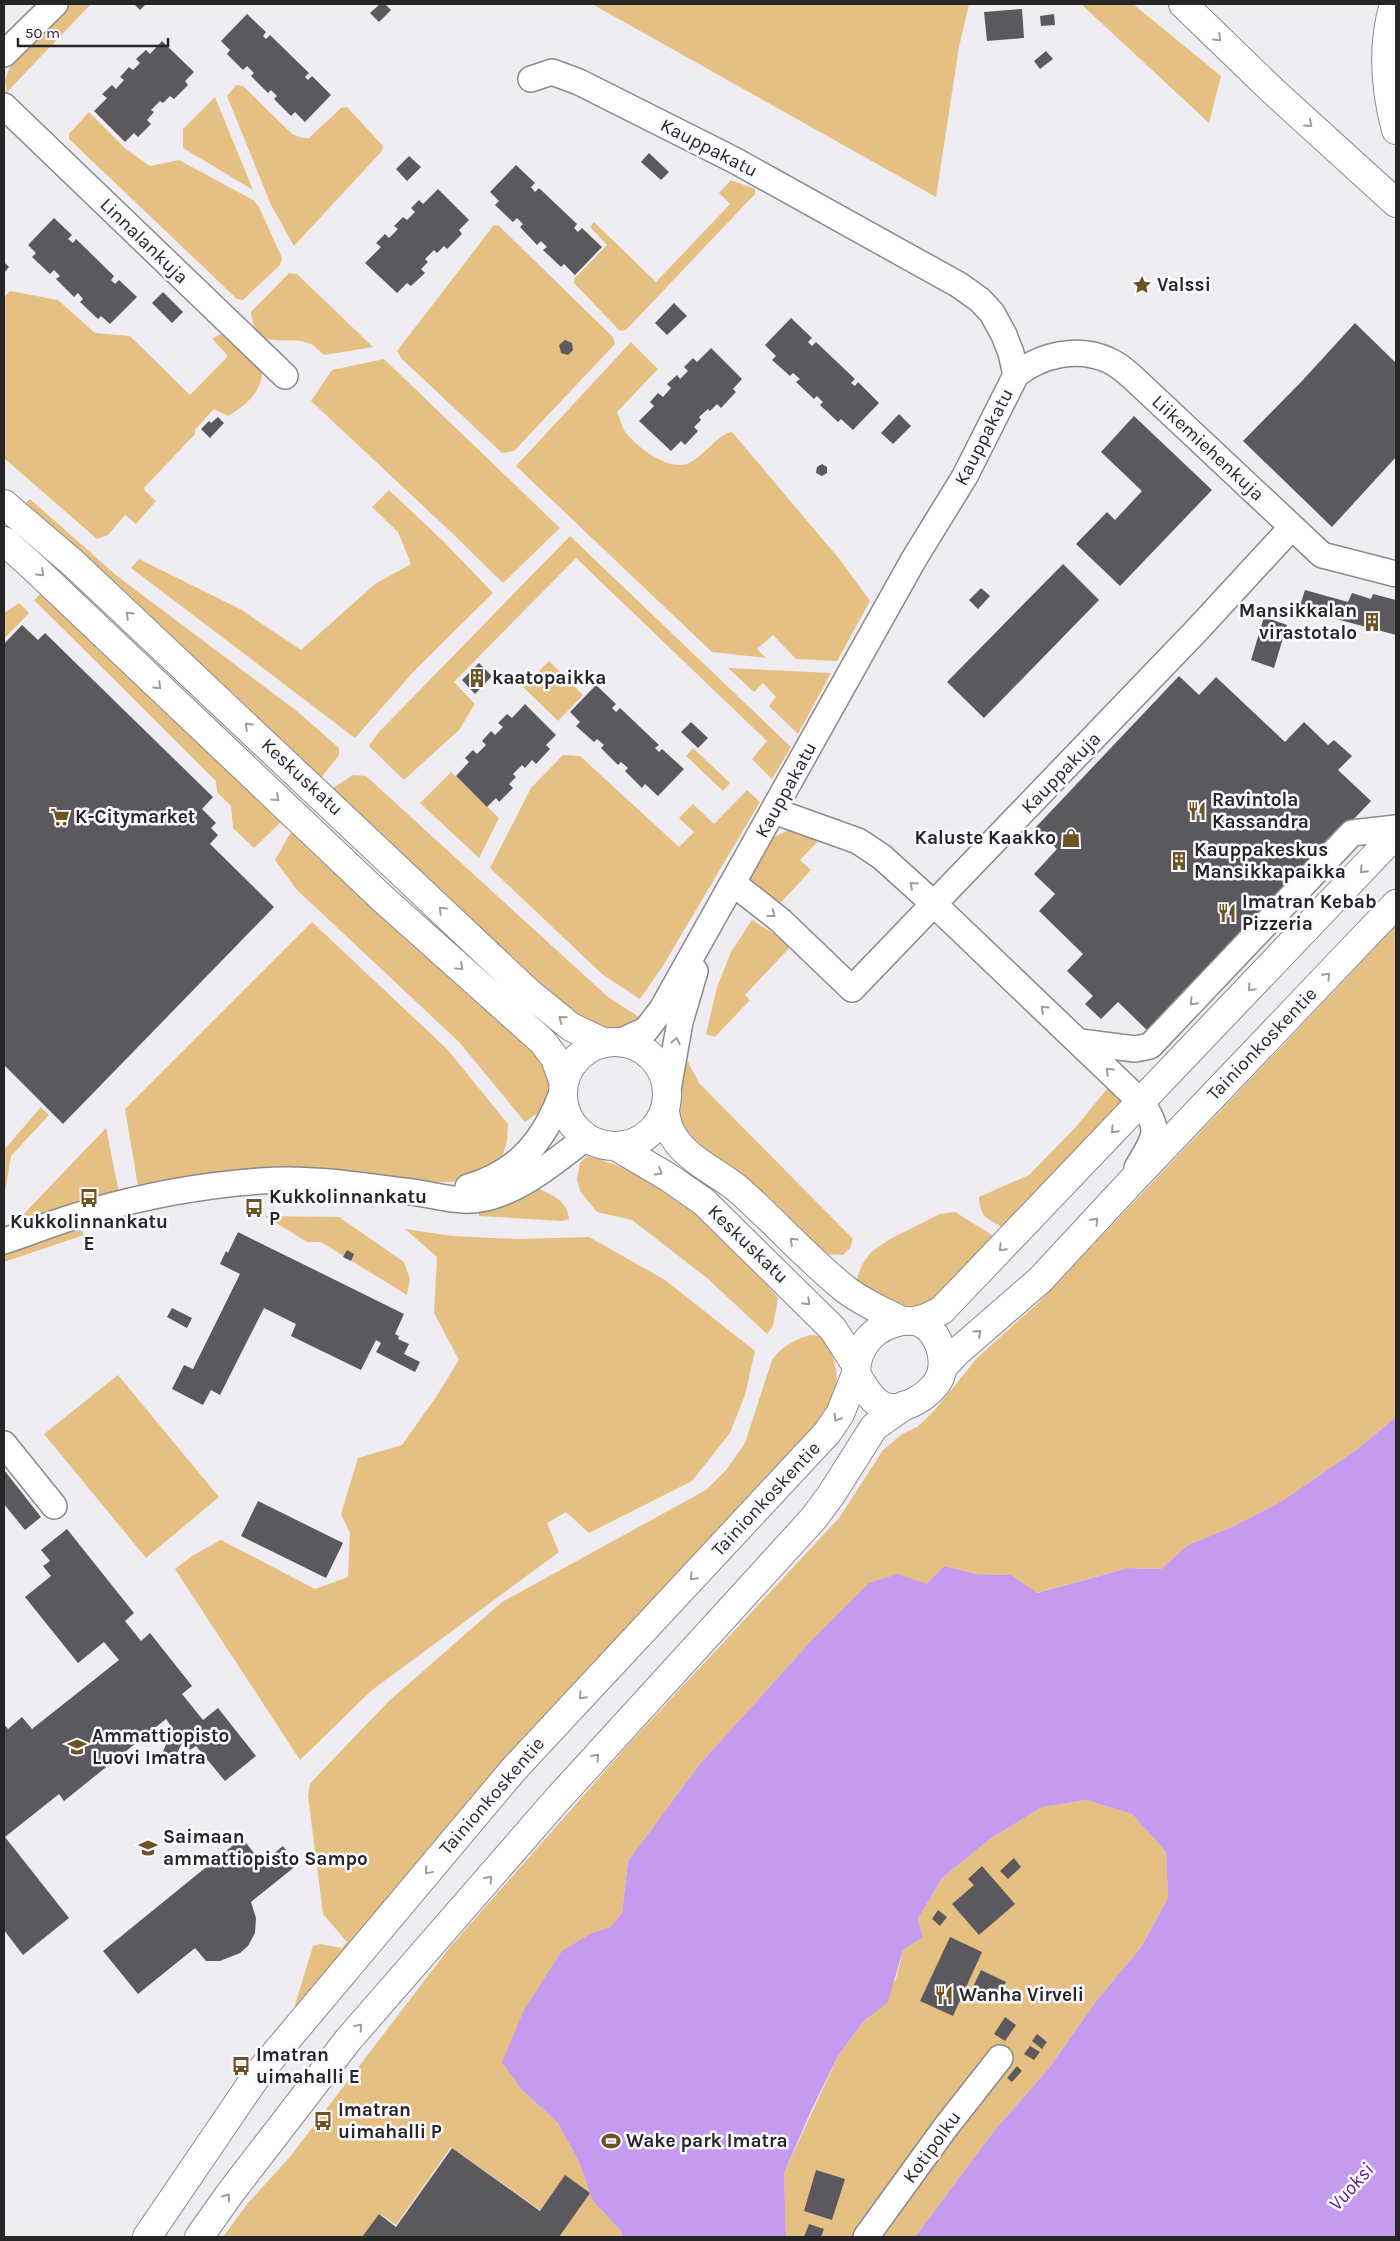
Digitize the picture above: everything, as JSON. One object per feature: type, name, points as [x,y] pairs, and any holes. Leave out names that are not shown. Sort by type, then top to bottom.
[{"type":"main road","points":[[1183,4],[1273,91],[1396,203]]},
{"type":"main road","points":[[1394,4],[1386,45],[1389,103],[1396,130]]},
{"type":"main road","name":"Keskuskatu","points":[[4,504],[74,563],[527,991],[571,1027],[612,1042]]},
{"type":"main road","name":"Keskuskatu","points":[[4,542],[32,566],[383,899],[542,1041],[555,1058],[564,1087]]},
{"type":"main road","points":[[908,1321],[925,1326],[934,1335],[942,1352],[943,1367],[940,1378],[934,1387],[918,1399],[905,1405],[884,1406],[874,1400],[856,1370],[859,1352],[865,1342],[883,1326],[908,1321],[926,1318],[942,1310],[1396,834]]},
{"type":"main road","name":"Tainionkoskentie","points":[[943,1367],[957,1352],[1040,1280],[1396,904]]},
{"type":"main road","points":[[612,1042],[639,1047],[648,1053],[662,1069],[666,1101],[659,1123],[646,1137],[630,1145],[617,1147],[601,1145],[586,1138],[574,1127],[566,1114],[563,1099],[569,1069],[578,1057],[590,1048],[612,1042]]},
{"type":"main road","name":"Keskuskatu","points":[[666,1101],[668,1129],[679,1144],[693,1157],[739,1190],[846,1289],[867,1304],[908,1321]]},
{"type":"main road","name":"Keskuskatu","points":[[617,1147],[668,1177],[704,1202],[833,1329],[856,1370]]},
{"type":"main road","name":"Tainionkoskentie","points":[[147,2237],[258,2074],[514,1769],[827,1433],[840,1414],[856,1370]]},
{"type":"main road","name":"Tainionkoskentie","points":[[199,2237],[231,2192],[348,2040],[555,1802],[812,1519],[831,1495],[874,1427],[905,1405]]},
{"type":"street","points":[[4,54],[55,4]]},
{"type":"street","name":"Kauppakatu","points":[[531,79],[552,72],[579,82],[734,160],[959,285],[980,300],[992,313],[1011,353],[1016,375],[965,476],[914,559],[734,884],[656,1019],[646,1030],[612,1042]]},
{"type":"street","name":"Linnalankuja","points":[[4,106],[285,376]]},
{"type":"street","name":"Liikemiehenkuja","points":[[1016,375],[1029,364],[1060,354],[1079,353],[1107,359],[1121,368],[1152,395],[1322,555],[1396,574]]},
{"type":"street","name":"Kauppakuja","points":[[734,884],[780,920],[852,989],[935,905],[1197,630],[1292,527]]},
{"type":"street","name":"Tainionkoskentie","points":[[774,811],[858,841],[882,857],[1080,1042],[1141,1102],[1153,1118],[1155,1128],[1152,1142],[1129,1184]]},
{"type":"street","points":[[1080,1042],[1135,1049],[1150,1046],[1352,833],[1396,828]]},
{"type":"street","name":"Kauppakatu","points":[[666,1101],[680,1022],[705,935]]},
{"type":"street","points":[[417,1192],[469,1186],[493,1179],[513,1166],[528,1152],[542,1134],[555,1113],[564,1087]]},
{"type":"street","points":[[4,1241],[92,1211],[128,1202],[178,1191],[262,1181],[311,1181],[417,1192],[455,1201],[470,1201],[503,1193],[523,1183],[586,1138]]},
{"type":"street","points":[[4,1444],[54,1506]]},
{"type":"street","name":"Kotipolku","points":[[866,2237],[945,2128],[1000,2058]]},
{"type":"shaded area","points":[[67,4],[91,4],[7,92],[5,80],[13,59]]},
{"type":"shaded area","points":[[592,4],[969,4],[959,47],[936,197]]},
{"type":"shaded area","points":[[1081,4],[1133,4],[1221,76],[1209,123]]},
{"type":"shaded area","points":[[236,85],[243,86],[292,134],[302,138],[309,138],[341,108],[347,107],[383,146],[382,151],[294,246],[271,205],[227,96]]},
{"type":"shaded area","points":[[215,97],[253,190],[183,148],[183,129]]},
{"type":"shaded area","points":[[89,112],[127,150],[150,166],[179,160],[253,200],[259,207],[282,258],[280,265],[243,300],[237,299],[69,139],[69,134]]},
{"type":"shaded area","points":[[731,180],[755,189],[755,194],[626,330],[620,331],[574,283],[574,279],[607,245],[590,227],[594,222],[656,282],[730,204],[719,193]]},
{"type":"shaded area","points":[[494,225],[499,226],[613,337],[615,344],[514,451],[502,453],[402,359],[397,351]]},
{"type":"shaded area","points":[[289,273],[297,274],[373,347],[324,355],[310,344],[298,341],[272,340],[264,338],[258,333],[251,312]]},
{"type":"shaded area","points":[[10,291],[58,300],[95,333],[130,336],[190,395],[228,356],[212,339],[220,334],[227,337],[262,371],[259,385],[251,398],[234,412],[228,416],[214,409],[195,430],[195,434],[144,488],[156,501],[136,524],[125,515],[108,535],[97,539],[4,458],[4,297]]},
{"type":"shaded area","points":[[631,342],[658,369],[617,412],[625,431],[631,439],[654,457],[672,464],[681,465],[694,460],[722,436],[732,432],[841,561],[870,601],[837,661],[796,659],[773,635],[757,649],[766,658],[712,652],[516,466]]},
{"type":"shaded area","points":[[384,359],[560,528],[503,583],[311,401],[332,370]]},
{"type":"shaded area","points":[[389,490],[443,541],[493,593],[416,669],[355,738],[131,568],[139,559],[240,609],[301,650],[375,584],[411,564],[398,532],[372,507]]},
{"type":"shaded area","points":[[30,499],[117,576],[298,712],[339,748],[339,755],[321,778],[333,788],[353,775],[366,776],[608,997],[644,1020],[625,1030],[606,1032],[556,1005],[22,506]]},
{"type":"shaded area","points":[[570,536],[791,747],[772,779],[752,759],[767,741],[576,558],[454,682],[475,704],[459,730],[404,780],[369,746],[379,732]]},
{"type":"shaded area","points":[[45,589],[537,1045],[553,1080],[548,1106],[525,1122],[459,1042],[296,889],[275,860],[291,832],[280,823],[254,848],[233,828],[231,806],[217,792],[216,781],[34,600]]},
{"type":"shaded area","points":[[19,603],[29,613],[4,639],[4,613]]},
{"type":"shaded area","points":[[549,661],[583,695],[558,721],[523,687]]},
{"type":"shaded area","points":[[728,668],[831,673],[798,734],[769,706],[776,697],[763,683],[754,692]]},
{"type":"shaded area","points":[[693,748],[730,783],[723,791],[686,756]]},
{"type":"shaded area","points":[[563,755],[580,756],[679,847],[694,832],[679,818],[693,804],[714,824],[747,790],[760,802],[664,964],[640,999],[602,974],[490,868],[531,788]]},
{"type":"shaded area","points":[[451,772],[499,818],[479,858],[420,803]]},
{"type":"shaded area","points":[[793,828],[824,835],[800,860],[811,870],[776,908],[757,894],[749,880],[772,838]]},
{"type":"shaded area","points":[[752,920],[792,945],[745,995],[750,1000],[715,1037],[706,1034],[717,987],[731,952]]},
{"type":"shaded area","points":[[312,922],[447,1049],[508,1124],[507,1141],[501,1161],[485,1171],[452,1182],[423,1182],[286,1166],[217,1172],[138,1186],[125,1109]]},
{"type":"shaded area","points":[[1396,926],[1396,1417],[1355,1451],[1282,1501],[1232,1527],[1188,1545],[1161,1569],[1128,1568],[1036,1593],[1011,1575],[976,1574],[944,1566],[926,1584],[809,1643],[699,1765],[628,1861],[622,1913],[610,1927],[592,1933],[522,2090],[558,2123],[580,2164],[592,2200],[621,2231],[623,2237],[557,2237],[564,2227],[451,2147],[396,2225],[380,2214],[363,2237],[223,2237],[248,2203],[289,2158],[450,1947],[628,1745],[839,1518],[883,1450],[902,1434],[917,1427],[933,1412],[978,1357],[1038,1303]]},
{"type":"shaded area","points":[[686,1058],[699,1083],[853,1239],[850,1248],[843,1255],[824,1254],[690,1142],[678,1116],[678,1093]]},
{"type":"shaded area","points":[[1111,1084],[1127,1098],[1004,1228],[986,1217],[981,1209],[979,1197],[1029,1175],[1075,1128]]},
{"type":"shaded area","points":[[41,1107],[49,1115],[11,1156],[4,1197],[4,1150]]},
{"type":"shaded area","points":[[106,1128],[119,1193],[13,1225]]},
{"type":"shaded area","points":[[587,1156],[645,1178],[693,1211],[716,1231],[778,1298],[773,1326],[767,1334],[707,1278],[632,1220],[597,1212],[580,1191],[577,1179],[580,1163]]},
{"type":"shaded area","points":[[538,1188],[554,1196],[562,1203],[569,1219],[562,1221],[479,1216],[479,1208]]},
{"type":"shaded area","points":[[955,1212],[995,1237],[951,1286],[938,1296],[924,1303],[909,1306],[888,1303],[861,1290],[857,1278],[862,1265],[871,1252],[890,1239],[940,1214]]},
{"type":"shaded area","points":[[265,1216],[339,1217],[404,1262],[410,1279],[407,1295],[321,1242],[307,1242]]},
{"type":"shaded area","points":[[81,1229],[84,1235],[4,1262],[4,1254]]},
{"type":"shaded area","points":[[405,1229],[453,1236],[518,1239],[589,1237],[665,1280],[755,1351],[745,1395],[730,1433],[692,1481],[589,1533],[566,1512],[547,1523],[559,1552],[372,1690],[300,1760],[175,1569],[192,1556],[221,1540],[315,1589],[348,1577],[350,1533],[341,1514],[358,1458],[402,1445],[436,1397],[459,1360],[434,1313],[437,1257]]},
{"type":"shaded area","points":[[810,1335],[821,1336],[826,1343],[833,1357],[837,1373],[836,1390],[833,1398],[815,1428],[296,2018],[295,2005],[313,1946],[320,1944],[342,1948],[347,1942],[323,1914],[308,1796],[310,1784],[389,1701],[502,1602],[706,1490],[726,1470],[745,1443],[772,1360],[789,1344]]},
{"type":"shaded area","points":[[118,1375],[219,1497],[146,1558],[44,1434]]},
{"type":"shaded area","points":[[1086,1800],[1132,1814],[1166,1852],[1168,1898],[1142,1946],[1097,2000],[1049,2068],[994,2131],[915,2237],[786,2237],[784,2173],[838,2056],[863,2022],[870,2017],[896,1979],[903,1950],[923,1937],[918,1919],[942,1878],[990,1839],[1042,1807]]},
{"type":"water","name":"Vuoksi","points":[[1396,1417],[1396,2237],[915,2237],[994,2131],[1049,2068],[1097,2000],[1142,1946],[1168,1898],[1166,1852],[1132,1814],[1086,1800],[1042,1807],[990,1839],[942,1878],[918,1919],[923,1937],[903,1950],[888,2002],[863,2022],[838,2056],[784,2173],[786,2237],[623,2237],[621,2231],[592,2200],[580,2164],[558,2123],[522,2090],[502,2062],[525,2008],[562,1951],[592,1933],[610,1927],[622,1913],[628,1861],[699,1765],[809,1643],[869,1583],[898,1574],[926,1584],[944,1566],[976,1574],[1011,1575],[1037,1593],[1128,1568],[1161,1569],[1188,1545],[1232,1527],[1282,1501],[1355,1451]]},
{"type":"building","points":[[134,4],[146,4],[140,10]]},
{"type":"building","points":[[380,4],[385,4],[391,10],[379,22],[370,13]]},
{"type":"building","points":[[1022,9],[1024,38],[987,41],[984,12]]},
{"type":"building","points":[[247,14],[266,32],[263,36],[266,39],[270,35],[309,73],[305,77],[308,80],[312,76],[331,95],[305,122],[295,112],[291,116],[274,99],[277,96],[271,90],[268,93],[251,76],[254,73],[247,66],[243,70],[227,54],[230,50],[221,41]]},
{"type":"building","points":[[1054,14],[1055,25],[1041,26],[1040,16]]},
{"type":"building","points":[[162,41],[194,72],[185,81],[188,85],[174,99],[170,96],[163,103],[160,101],[151,110],[154,112],[147,120],[151,124],[138,137],[134,133],[125,142],[94,111],[107,98],[102,94],[112,85],[116,89],[124,80],[120,77],[129,67],[133,70],[140,63],[136,59],[146,50],[150,54]]},
{"type":"building","points":[[1046,51],[1053,59],[1040,69],[1034,61]]},
{"type":"building","points":[[649,153],[669,172],[661,180],[641,162]]},
{"type":"building","points":[[409,156],[421,167],[407,181],[396,169]]},
{"type":"building","points":[[516,165],[535,183],[531,187],[535,192],[539,188],[577,224],[574,228],[578,232],[582,228],[602,247],[575,275],[564,264],[561,267],[543,250],[547,247],[541,241],[537,245],[520,227],[523,224],[517,218],[513,222],[495,205],[499,201],[490,192]]},
{"type":"building","points":[[438,189],[469,220],[459,230],[462,234],[447,249],[444,246],[437,253],[434,250],[425,259],[428,262],[421,269],[425,273],[411,286],[407,283],[397,293],[365,263],[381,247],[376,243],[385,234],[389,238],[398,229],[394,226],[403,217],[407,220],[415,212],[411,208],[419,200],[423,204]]},
{"type":"building","points":[[54,218],[72,235],[68,239],[73,243],[76,239],[114,276],[111,280],[115,284],[119,280],[137,297],[110,324],[101,316],[98,319],[80,302],[83,299],[78,293],[74,297],[56,279],[60,276],[54,270],[50,274],[32,257],[36,253],[28,245]]},
{"type":"building","points":[[4,262],[9,267],[4,273]]},
{"type":"building","points":[[163,292],[183,312],[172,323],[152,303]]},
{"type":"building","points":[[674,303],[687,316],[667,335],[655,323]]},
{"type":"building","points":[[791,318],[812,338],[808,342],[812,346],[816,342],[855,379],[851,383],[855,386],[858,382],[879,403],[853,430],[841,419],[838,422],[820,405],[823,402],[817,396],[814,399],[796,382],[800,379],[793,373],[790,376],[772,360],[776,356],[765,345]]},
{"type":"building","points":[[1355,323],[1396,363],[1396,457],[1332,527],[1243,441]]},
{"type":"building","points":[[565,340],[572,343],[573,350],[568,355],[561,353],[559,345]]},
{"type":"building","points":[[711,348],[742,379],[733,389],[736,392],[721,408],[717,404],[710,411],[708,409],[699,417],[701,420],[694,427],[698,431],[685,445],[681,441],[671,451],[639,421],[654,406],[650,402],[658,393],[663,397],[671,388],[667,384],[677,375],[680,379],[688,371],[684,367],[693,358],[697,362]]},
{"type":"building","points":[[899,414],[911,426],[893,444],[881,433]]},
{"type":"building","points":[[1134,416],[1212,490],[1120,586],[1076,544],[1107,512],[1115,520],[1142,491],[1101,452]]},
{"type":"building","points":[[218,417],[224,423],[210,438],[201,429],[209,421],[211,423]]},
{"type":"building","points":[[822,464],[827,467],[827,473],[822,476],[816,473],[817,467]]},
{"type":"building","points":[[1063,564],[1099,600],[984,718],[947,682]]},
{"type":"building","points":[[981,588],[990,596],[978,609],[969,600]]},
{"type":"building","name":"Mansikkalan virastotalo","points":[[1305,590],[1348,602],[1352,593],[1371,599],[1373,594],[1396,600],[1396,635],[1299,609]]},
{"type":"building","points":[[1264,617],[1287,625],[1274,668],[1251,660]]},
{"type":"building","points":[[22,625],[38,640],[45,633],[213,797],[202,809],[216,823],[211,828],[218,835],[210,844],[274,907],[63,1124],[4,1065],[4,644]]},
{"type":"building","name":"kaatopaikka","points":[[479,663],[492,676],[475,694],[462,680]]},
{"type":"building","name":"Kauppakeskus Mansikkapaikka","points":[[1179,676],[1199,695],[1216,677],[1285,742],[1304,722],[1328,745],[1334,740],[1352,756],[1338,770],[1371,801],[1150,1033],[1118,1002],[1101,1019],[1085,1004],[1093,996],[1067,971],[1083,954],[1039,911],[1055,894],[1034,874],[1057,849],[1035,828]]},
{"type":"building","points":[[596,685],[616,704],[612,708],[616,712],[620,708],[659,745],[655,748],[659,752],[662,749],[684,769],[658,796],[645,784],[642,788],[625,771],[628,768],[621,762],[618,765],[601,748],[604,745],[597,739],[594,742],[576,726],[580,722],[570,712]]},
{"type":"building","points":[[525,704],[556,735],[546,745],[550,749],[536,764],[532,760],[525,768],[522,765],[513,774],[516,777],[509,784],[513,788],[499,802],[496,798],[487,807],[456,776],[469,762],[465,758],[473,750],[477,754],[486,745],[482,741],[491,731],[495,735],[503,727],[498,723],[507,714],[512,718]]},
{"type":"building","points":[[691,722],[708,738],[698,748],[681,732]]},
{"type":"building","points":[[238,1232],[404,1314],[395,1334],[399,1336],[398,1339],[409,1344],[404,1354],[420,1362],[415,1372],[376,1352],[381,1343],[376,1340],[361,1370],[291,1336],[296,1324],[264,1308],[220,1395],[211,1390],[203,1405],[172,1389],[184,1365],[193,1369],[240,1274],[220,1264],[226,1251],[228,1253]]},
{"type":"building","points":[[347,1250],[354,1254],[351,1261],[343,1257]]},
{"type":"building","points":[[172,1308],[192,1318],[187,1328],[167,1317]]},
{"type":"building","points":[[4,1470],[41,1517],[25,1530],[4,1504]]},
{"type":"building","points":[[258,1501],[343,1543],[326,1578],[241,1536]]},
{"type":"building","points":[[67,1529],[134,1613],[125,1621],[141,1641],[150,1633],[192,1686],[182,1694],[203,1720],[218,1708],[256,1756],[225,1781],[196,1746],[190,1750],[183,1741],[172,1764],[160,1758],[173,1729],[166,1719],[64,1801],[59,1794],[5,1837],[69,1918],[23,1955],[4,1930],[4,1724],[8,1729],[22,1717],[32,1729],[119,1660],[104,1642],[78,1663],[25,1597],[51,1576],[43,1566],[50,1561],[41,1550]]},
{"type":"building","points":[[242,1838],[262,1863],[283,1846],[297,1865],[251,1902],[256,1918],[255,1933],[248,1946],[240,1953],[220,1961],[206,1961],[195,1948],[138,1994],[103,1951]]},
{"type":"building","points":[[1014,1858],[1021,1867],[1008,1879],[1000,1871]]},
{"type":"building","points":[[982,1866],[1015,1904],[979,1935],[952,1904],[974,1885],[968,1879]]},
{"type":"building","points":[[938,1910],[947,1917],[940,1926],[932,1919]]},
{"type":"building","points":[[950,1937],[982,1952],[953,2016],[920,2001]]},
{"type":"building","points":[[981,1970],[1006,1982],[996,2003],[971,1991]]},
{"type":"building","points":[[1005,2017],[1016,2025],[1005,2041],[994,2034]]},
{"type":"building","points":[[1037,2034],[1047,2042],[1042,2049],[1032,2041]]},
{"type":"building","points":[[1030,2046],[1040,2052],[1034,2060],[1024,2054]]},
{"type":"building","points":[[1017,2066],[1022,2071],[1012,2082],[1007,2078]]},
{"type":"building","points":[[452,2148],[540,2211],[565,2175],[590,2193],[559,2237],[362,2237],[379,2214],[396,2227]]},
{"type":"building","points":[[816,2170],[845,2179],[832,2220],[804,2211]]},
{"type":"building","points":[[809,2224],[824,2229],[821,2237],[804,2237]]},
{"type":"place","name":"Valssi","points":[[1142,285]]},
{"type":"place","name":"Mansikkalan virastotalo","points":[[1372,622]]},
{"type":"place","name":"kaatopaikka","points":[[477,678]]},
{"type":"place","name":"Ravintola Kassandra","points":[[1197,811]]},
{"type":"place","name":"K-Citymarket","points":[[60,817]]},
{"type":"place","name":"Kaluste Kaakko","points":[[1071,838]]},
{"type":"place","name":"Kauppakeskus Mansikkapaikka","points":[[1179,861]]},
{"type":"place","name":"Imatran Kebab Pizzeria","points":[[1227,913]]},
{"type":"place","name":"Kukkolinnankatu E","points":[[89,1198]]},
{"type":"place","name":"Kukkolinnankatu P","points":[[254,1208]]},
{"type":"place","name":"Ammattiopisto Luovi Imatra","points":[[77,1747]]},
{"type":"place","name":"Saimaan ammattiopisto Sampo","points":[[148,1848]]},
{"type":"place","name":"Wanha Virveli","points":[[944,1995]]},
{"type":"place","name":"Imatran uimahalli E","points":[[241,2066]]},
{"type":"place","name":"Imatran uimahalli P","points":[[323,2121]]},
{"type":"place","name":"Wake park Imatra","points":[[611,2141]]}]
